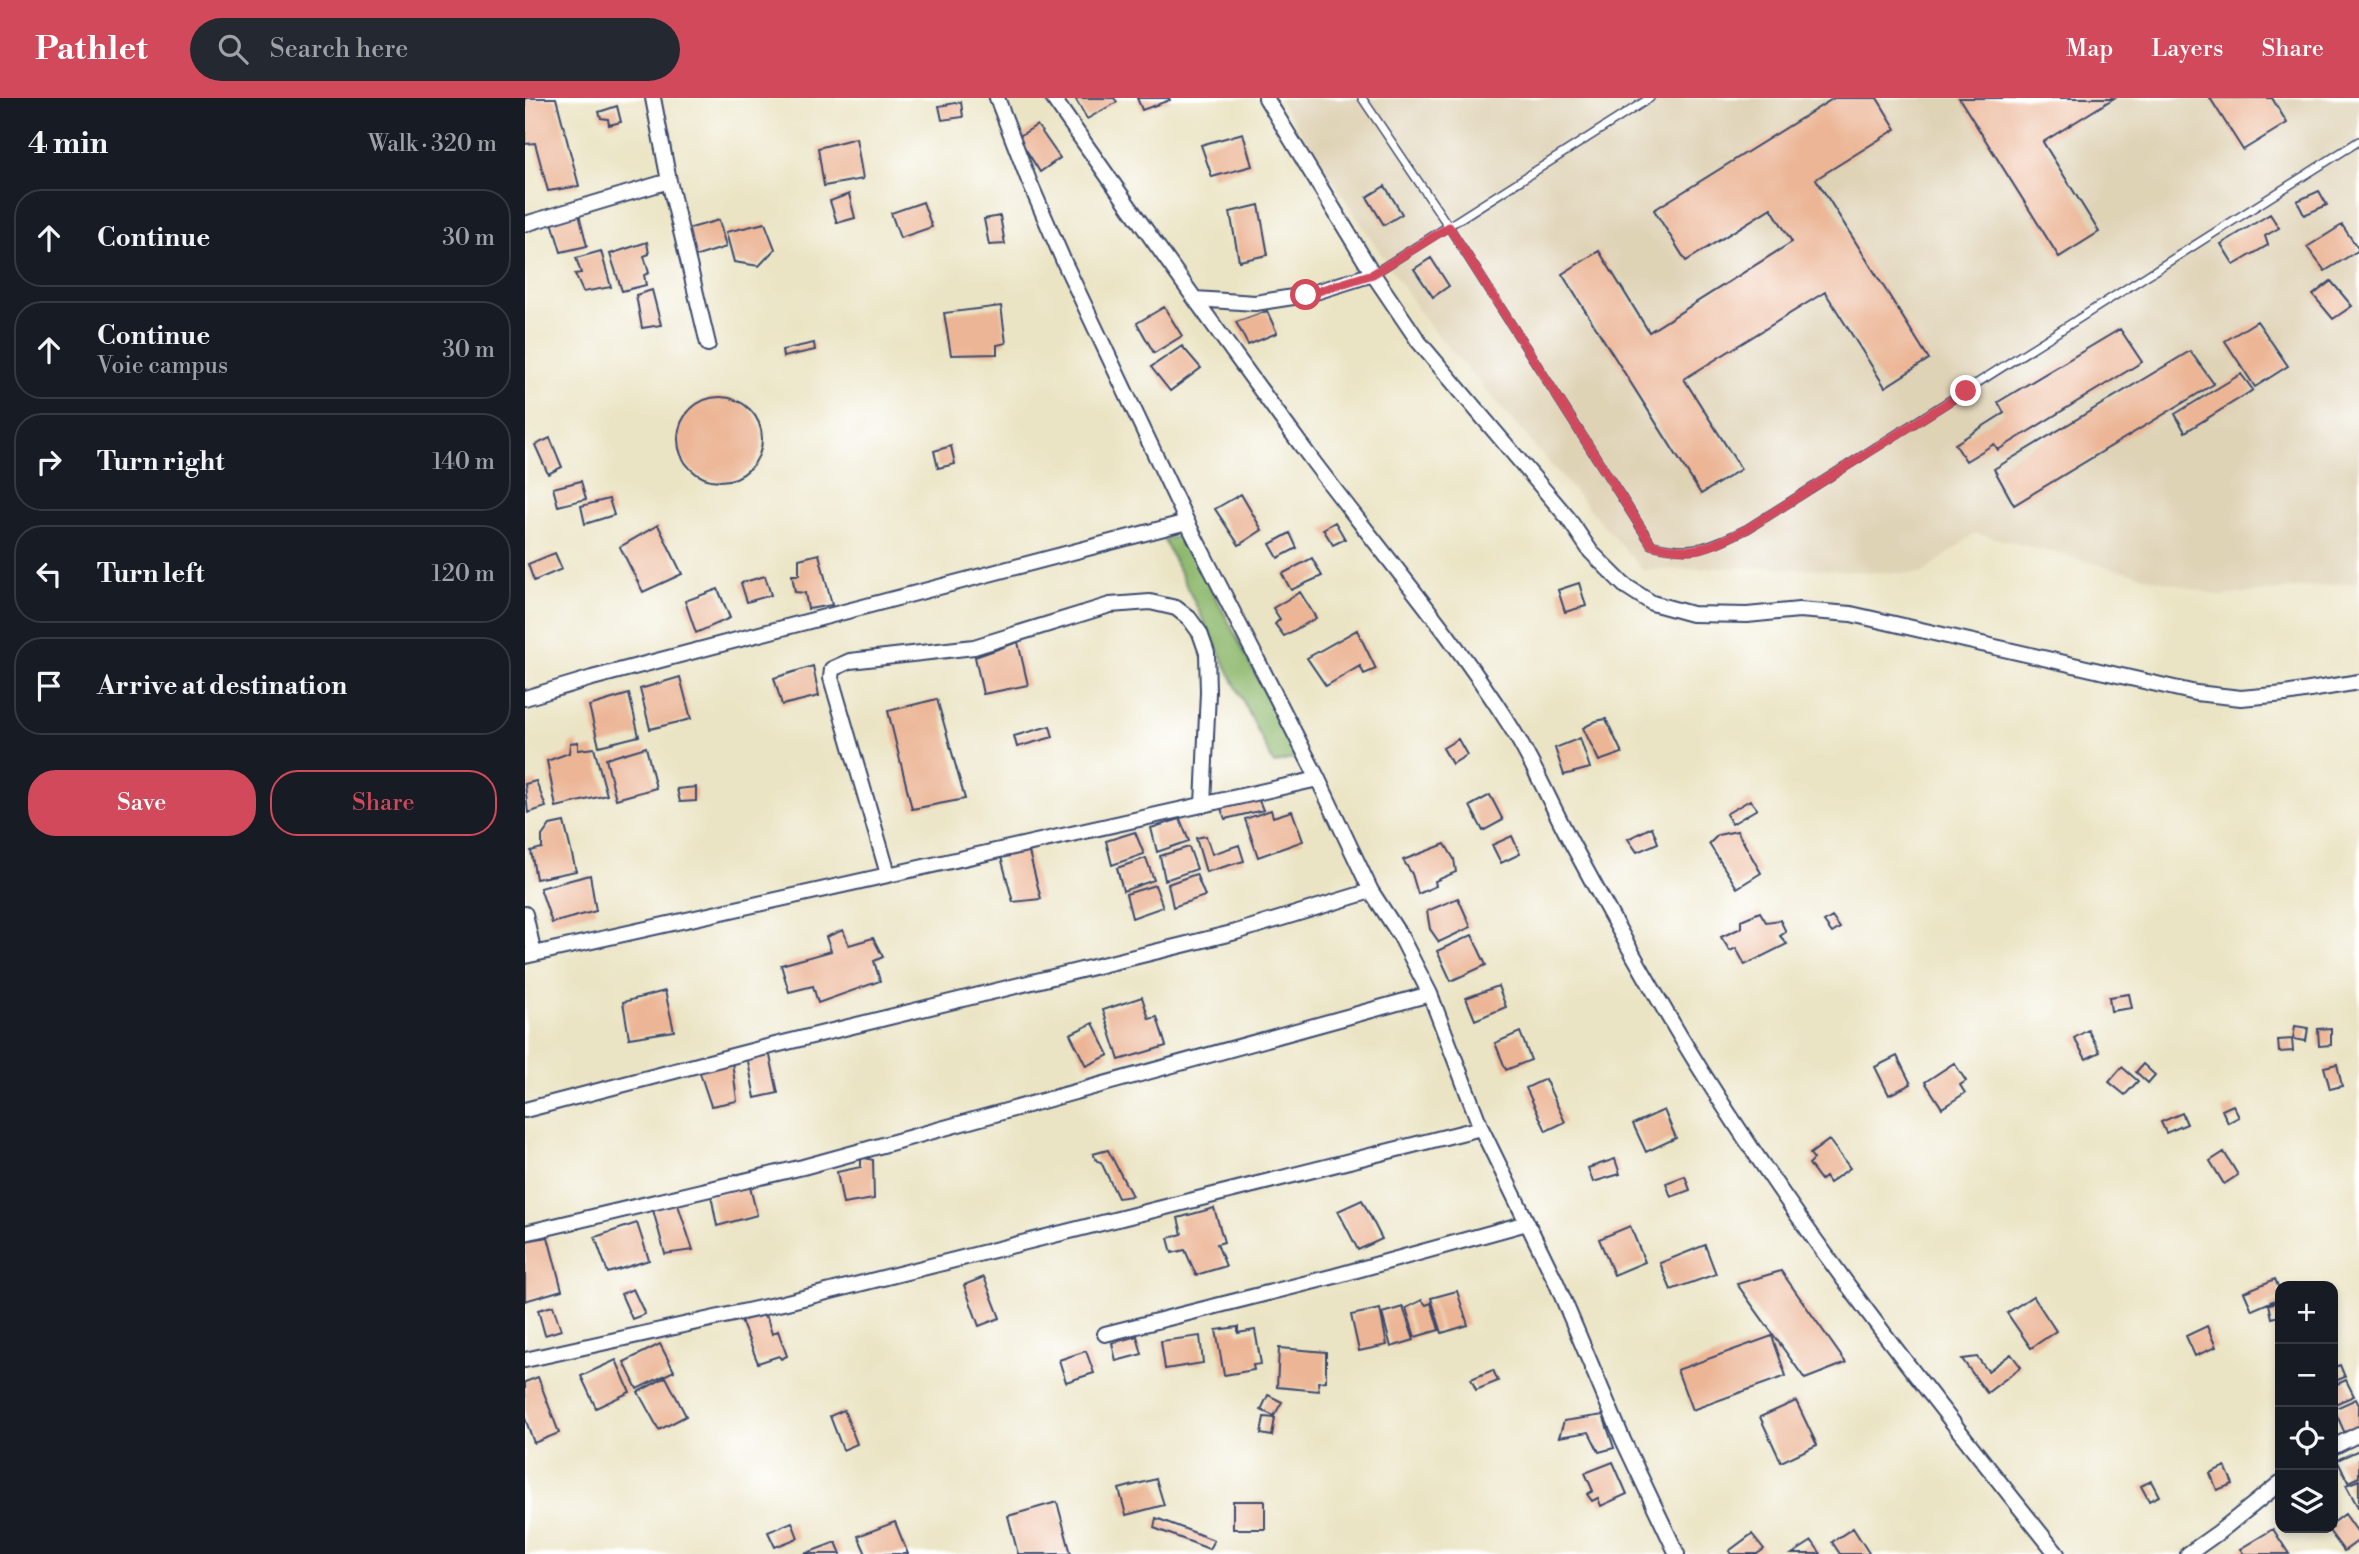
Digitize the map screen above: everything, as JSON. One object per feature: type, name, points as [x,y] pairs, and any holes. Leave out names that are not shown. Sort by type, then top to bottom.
[{"type":"street","points":[[653,98],[669,181],[708,344]]},
{"type":"street","points":[[997,98],[1028,181],[1069,273],[1187,522],[1318,779],[1371,891],[1401,937],[1430,994],[1481,1128],[1556,1282],[1623,1440],[1677,1554]]},
{"type":"street","points":[[1053,98],[1315,463],[1483,684],[1511,727],[1582,862],[1680,1035],[1794,1212],[1846,1286],[1958,1433],[2057,1554]]},
{"type":"street","points":[[1266,98],[1373,274],[1419,342],[1560,509],[1591,552],[1624,585],[1653,603],[1692,614],[1747,615],[1799,610],[1851,614],[2196,693],[2241,698],[2359,682]]},
{"type":"street","points":[[525,224],[669,181]]},
{"type":"street","points":[[1195,299],[1255,303],[1306,295],[1373,274]]},
{"type":"street","points":[[525,698],[592,678],[1187,522]]},
{"type":"street","points":[[888,874],[831,678],[832,669],[850,661],[974,647],[1110,606],[1150,602],[1176,608],[1189,618],[1207,653],[1203,805]]},
{"type":"street","points":[[525,914],[529,955],[1318,779]]},
{"type":"street","points":[[525,1110],[1236,932],[1371,891]]},
{"type":"street","points":[[525,1233],[803,1167],[1430,994]]},
{"type":"street","points":[[525,1360],[783,1303],[1481,1128]]},
{"type":"street","points":[[1105,1334],[1335,1276],[1527,1223]]},
{"type":"street","points":[[2338,1444],[2359,1434]]},
{"type":"street","points":[[2188,1554],[2275,1487]]},
{"type":"lane","points":[[1362,98],[1449,227],[1652,545],[1693,551],[1709,547],[1747,529],[2359,141]]},
{"type":"lane","points":[[1373,274],[1650,98]]},
{"type":"shaded area","points":[[1278,98],[2359,98],[2359,582],[2221,596],[1975,533],[1922,574],[1758,567],[1643,570],[1426,322]]},
{"type":"green space","points":[[1184,535],[1298,757],[1274,764],[1164,540]]},
{"type":"building","points":[[525,98],[556,98],[579,186],[548,191],[535,143],[525,144]]},
{"type":"building","points":[[1075,98],[1114,98],[1117,102],[1087,119]]},
{"type":"building","points":[[1137,98],[1169,98],[1170,100],[1142,110]]},
{"type":"building","points":[[1834,98],[1877,98],[1896,129],[1816,179],[1929,359],[1885,387],[1825,292],[1684,379],[1741,469],[1701,494],[1562,274],[1599,251],[1649,332],[1792,242],[1771,208],[1686,261],[1654,210]]},
{"type":"building","points":[[1959,98],[2114,98],[2043,142],[2099,232],[2059,257]]},
{"type":"building","points":[[2210,98],[2272,98],[2287,123],[2243,150]]},
{"type":"building","points":[[961,102],[963,117],[942,120],[939,106]]},
{"type":"building","points":[[617,106],[621,122],[609,125],[608,119],[601,118],[599,112]]},
{"type":"building","points":[[1037,125],[1060,158],[1040,172],[1018,137]]},
{"type":"building","points":[[1243,133],[1252,166],[1212,177],[1201,145]]},
{"type":"building","points":[[856,138],[863,179],[824,186],[818,148]]},
{"type":"building","points":[[1385,186],[1402,214],[1384,225],[1367,197]]},
{"type":"building","points":[[2319,191],[2327,205],[2304,215],[2297,201]]},
{"type":"building","points":[[849,194],[855,218],[837,223],[830,201]]},
{"type":"building","points":[[923,202],[932,227],[900,238],[891,213]]},
{"type":"building","points":[[1259,205],[1268,255],[1239,261],[1230,212]]},
{"type":"building","points":[[579,214],[587,246],[561,252],[552,222]]},
{"type":"building","points":[[2270,214],[2279,228],[2265,236],[2268,245],[2234,265],[2221,244]]},
{"type":"building","points":[[1000,216],[1005,244],[989,245],[984,219]]},
{"type":"building","points":[[719,220],[726,247],[691,258],[684,230]]},
{"type":"building","points":[[765,223],[775,249],[759,266],[734,262],[726,232]]},
{"type":"building","points":[[2342,225],[2359,250],[2325,271],[2307,247]]},
{"type":"building","points":[[647,242],[649,254],[644,256],[649,273],[644,275],[646,285],[622,291],[610,254]]},
{"type":"building","points":[[601,251],[611,287],[583,292],[575,274],[581,273],[576,258]]},
{"type":"building","points":[[1431,258],[1449,286],[1433,297],[1414,269]]},
{"type":"building","points":[[2331,281],[2352,306],[2333,319],[2313,295]]},
{"type":"building","points":[[652,290],[661,325],[642,328],[636,295]]},
{"type":"building","points":[[1001,306],[1006,343],[997,345],[997,354],[951,355],[944,313]]},
{"type":"building","points":[[1164,307],[1182,336],[1154,353],[1137,323]]},
{"type":"building","points":[[1267,311],[1277,333],[1248,345],[1236,322]]},
{"type":"building","points":[[2257,321],[2288,366],[2255,387],[2225,341]]},
{"type":"building","points":[[2120,329],[2142,362],[1998,450],[1994,444],[1966,461],[1955,444],[2004,413],[1998,402]]},
{"type":"building","points":[[814,343],[815,350],[783,357],[782,350]]},
{"type":"building","points":[[1182,346],[1201,368],[1170,391],[1151,367]]},
{"type":"building","points":[[2190,351],[2214,384],[2014,505],[1994,469]]},
{"type":"building","points":[[2241,374],[2253,390],[2185,432],[2175,414]]},
{"type":"building","points":[[720,397],[743,404],[755,416],[762,439],[755,462],[743,474],[720,481],[697,474],[685,462],[678,439],[685,416],[697,404]]},
{"type":"building","points":[[550,438],[562,467],[548,474],[535,445]]},
{"type":"building","points":[[951,446],[955,464],[938,468],[934,451]]},
{"type":"building","points":[[581,481],[586,499],[558,506],[553,488]]},
{"type":"building","points":[[1241,494],[1262,530],[1239,545],[1215,509]]},
{"type":"building","points":[[609,499],[614,515],[585,524],[581,506]]},
{"type":"building","points":[[1335,522],[1345,539],[1333,545],[1323,529]]},
{"type":"building","points":[[658,525],[682,574],[643,592],[620,547]]},
{"type":"building","points":[[1290,533],[1297,548],[1278,558],[1270,544]]},
{"type":"building","points":[[555,553],[562,569],[534,581],[528,564]]},
{"type":"building","points":[[819,554],[832,605],[808,609],[805,593],[795,592],[792,575],[799,575],[799,559]]},
{"type":"building","points":[[1312,558],[1322,576],[1291,590],[1282,574]]},
{"type":"building","points":[[765,576],[771,595],[747,602],[741,583]]},
{"type":"building","points":[[1579,583],[1586,606],[1565,612],[1558,590]]},
{"type":"building","points":[[718,589],[730,618],[696,633],[685,601]]},
{"type":"building","points":[[1300,592],[1316,618],[1284,636],[1275,624],[1280,619],[1273,608]]},
{"type":"building","points":[[1357,630],[1376,669],[1364,674],[1360,666],[1326,686],[1307,658]]},
{"type":"building","points":[[1018,642],[1028,685],[983,694],[975,657]]},
{"type":"building","points":[[813,666],[819,696],[782,705],[774,678]]},
{"type":"building","points":[[680,677],[691,719],[650,729],[640,689]]},
{"type":"building","points":[[629,694],[639,736],[599,746],[589,706]]},
{"type":"building","points":[[937,699],[965,799],[912,809],[888,711]]},
{"type":"building","points":[[1606,719],[1622,753],[1599,761],[1583,728]]},
{"type":"building","points":[[1050,726],[1053,737],[1017,747],[1014,736]]},
{"type":"building","points":[[1580,738],[1590,768],[1564,775],[1555,748]]},
{"type":"building","points":[[1458,739],[1467,755],[1452,764],[1443,748]]},
{"type":"building","points":[[578,742],[578,750],[594,748],[607,795],[556,807],[547,761],[569,753],[570,743]]},
{"type":"building","points":[[646,747],[656,788],[616,799],[606,759]]},
{"type":"building","points":[[536,781],[546,807],[528,813],[525,784]]},
{"type":"building","points":[[696,787],[696,801],[680,802],[677,789]]},
{"type":"building","points":[[1490,795],[1503,820],[1483,831],[1470,806]]},
{"type":"building","points":[[1258,798],[1263,810],[1225,819],[1220,806]]},
{"type":"building","points":[[1750,800],[1757,809],[1732,824],[1726,814]]},
{"type":"building","points":[[1271,810],[1273,817],[1292,811],[1303,841],[1258,857],[1245,819]]},
{"type":"building","points":[[1180,819],[1189,841],[1157,852],[1151,828]]},
{"type":"building","points":[[564,822],[576,871],[536,879],[531,851],[542,848],[542,836],[550,825]]},
{"type":"building","points":[[1652,827],[1658,843],[1637,852],[1628,839]]},
{"type":"building","points":[[1737,831],[1761,873],[1737,888],[1709,844],[1718,835]]},
{"type":"building","points":[[1135,832],[1144,854],[1112,865],[1106,841]]},
{"type":"building","points":[[1206,836],[1212,854],[1239,845],[1244,861],[1206,872],[1196,838]]},
{"type":"building","points":[[1512,836],[1520,854],[1501,863],[1492,845]]},
{"type":"building","points":[[1445,844],[1454,859],[1456,872],[1435,881],[1436,886],[1418,894],[1412,874],[1403,860]]},
{"type":"building","points":[[1189,847],[1197,869],[1165,880],[1160,856]]},
{"type":"building","points":[[1028,848],[1041,899],[1013,902],[1001,857]]},
{"type":"building","points":[[1146,858],[1154,880],[1123,891],[1117,868]]},
{"type":"building","points":[[1196,874],[1205,896],[1173,907],[1168,884]]},
{"type":"building","points":[[590,875],[596,911],[552,923],[540,888]]},
{"type":"building","points":[[1155,885],[1163,907],[1132,918],[1126,894]]},
{"type":"building","points":[[1458,898],[1471,927],[1439,942],[1430,929],[1427,911]]},
{"type":"building","points":[[1760,912],[1766,922],[1780,920],[1786,932],[1780,936],[1787,944],[1745,965],[1736,948],[1730,951],[1721,937],[1741,928],[1741,920]]},
{"type":"building","points":[[1832,917],[1840,928],[1832,933],[1824,922]]},
{"type":"building","points":[[843,930],[849,945],[873,938],[883,957],[874,961],[880,981],[818,1003],[813,986],[789,992],[781,965],[831,951],[826,937]]},
{"type":"building","points":[[1472,935],[1486,965],[1451,981],[1437,951]]},
{"type":"building","points":[[1498,986],[1506,1007],[1475,1020],[1466,998]]},
{"type":"building","points":[[665,991],[674,1031],[629,1038],[623,1002]]},
{"type":"building","points":[[2129,994],[2132,1008],[2111,1011],[2109,997]]},
{"type":"building","points":[[1142,997],[1149,1019],[1157,1017],[1166,1046],[1119,1060],[1103,1010]]},
{"type":"building","points":[[1093,1023],[1109,1055],[1086,1066],[1070,1034]]},
{"type":"building","points":[[2295,1026],[2308,1028],[2306,1041],[2293,1039]]},
{"type":"building","points":[[2331,1028],[2331,1045],[2319,1046],[2318,1029]]},
{"type":"building","points":[[2088,1030],[2100,1052],[2086,1059],[2074,1038]]},
{"type":"building","points":[[1520,1032],[1531,1060],[1506,1070],[1495,1043]]},
{"type":"building","points":[[2292,1039],[2293,1051],[2279,1052],[2278,1040]]},
{"type":"building","points":[[769,1051],[778,1093],[755,1098],[747,1056]]},
{"type":"building","points":[[1897,1056],[1911,1084],[1889,1095],[1875,1067]]},
{"type":"building","points":[[732,1061],[737,1101],[711,1106],[699,1070]]},
{"type":"building","points":[[1954,1063],[1966,1081],[1960,1085],[1965,1093],[1942,1108],[1925,1082]]},
{"type":"building","points":[[2143,1064],[2155,1075],[2148,1083],[2136,1072]]},
{"type":"building","points":[[2337,1064],[2342,1086],[2330,1089],[2324,1067]]},
{"type":"building","points":[[2122,1067],[2138,1081],[2125,1095],[2109,1082]]},
{"type":"building","points":[[1545,1079],[1565,1122],[1546,1131],[1526,1088]]},
{"type":"building","points":[[2233,1105],[2239,1117],[2228,1123],[2222,1110]]},
{"type":"building","points":[[1664,1110],[1676,1138],[1646,1152],[1633,1124]]},
{"type":"building","points":[[2182,1113],[2187,1124],[2166,1133],[2161,1122]]},
{"type":"building","points":[[1829,1140],[1850,1168],[1829,1183],[1825,1177],[1821,1180],[1809,1164],[1814,1159],[1810,1154]]},
{"type":"building","points":[[1108,1150],[1132,1196],[1118,1198],[1101,1162],[1097,1161],[1093,1154]]},
{"type":"building","points":[[2224,1152],[2238,1175],[2224,1184],[2210,1161]]},
{"type":"building","points":[[861,1157],[873,1160],[874,1199],[843,1204],[837,1172],[861,1167]]},
{"type":"building","points":[[1615,1159],[1620,1174],[1593,1182],[1588,1168]]},
{"type":"building","points":[[1685,1176],[1690,1190],[1671,1197],[1666,1183]]},
{"type":"building","points":[[750,1187],[757,1215],[717,1226],[711,1195]]},
{"type":"building","points":[[1362,1200],[1382,1239],[1358,1250],[1338,1211]]},
{"type":"building","points":[[677,1202],[693,1250],[665,1254],[653,1210]]},
{"type":"building","points":[[1214,1208],[1224,1242],[1217,1244],[1226,1266],[1196,1275],[1185,1250],[1172,1253],[1168,1238],[1182,1234],[1178,1218]]},
{"type":"building","points":[[637,1223],[649,1260],[608,1273],[595,1237]]},
{"type":"building","points":[[1630,1226],[1645,1262],[1614,1275],[1599,1239]]},
{"type":"building","points":[[548,1237],[562,1290],[525,1301],[525,1241]]},
{"type":"building","points":[[1705,1245],[1716,1274],[1671,1290],[1660,1263]]},
{"type":"building","points":[[1781,1271],[1846,1363],[1805,1379],[1737,1284]]},
{"type":"building","points":[[984,1277],[1000,1318],[979,1326],[964,1285]]},
{"type":"building","points":[[2275,1279],[2276,1281],[2275,1300],[2252,1310],[2244,1292]]},
{"type":"building","points":[[633,1289],[645,1314],[632,1319],[621,1294]]},
{"type":"building","points":[[1457,1291],[1468,1325],[1442,1333],[1431,1298]]},
{"type":"building","points":[[2033,1296],[2056,1331],[2031,1348],[2007,1313]]},
{"type":"building","points":[[1422,1300],[1426,1305],[1431,1303],[1439,1330],[1415,1337],[1406,1308]]},
{"type":"building","points":[[2275,1303],[2275,1317],[2272,1318],[2269,1304]]},
{"type":"building","points":[[553,1306],[561,1330],[545,1335],[538,1310]]},
{"type":"building","points":[[1403,1307],[1414,1340],[1391,1347],[1382,1313]]},
{"type":"building","points":[[1380,1309],[1387,1345],[1359,1351],[1351,1315]]},
{"type":"building","points":[[759,1314],[767,1318],[772,1334],[778,1331],[787,1356],[758,1363],[741,1321]]},
{"type":"building","points":[[2207,1326],[2216,1347],[2195,1356],[2186,1336]]},
{"type":"building","points":[[1238,1327],[1238,1333],[1255,1330],[1261,1364],[1253,1365],[1254,1370],[1224,1375],[1216,1330]]},
{"type":"building","points":[[1137,1336],[1142,1354],[1116,1361],[1112,1343]]},
{"type":"building","points":[[1200,1336],[1203,1363],[1165,1369],[1161,1341]]},
{"type":"building","points":[[1772,1336],[1786,1376],[1692,1410],[1677,1370]]},
{"type":"building","points":[[660,1344],[674,1371],[637,1389],[624,1362]]},
{"type":"building","points":[[1279,1348],[1326,1352],[1326,1381],[1318,1382],[1319,1391],[1277,1387]]},
{"type":"building","points":[[1086,1351],[1094,1373],[1066,1382],[1059,1360]]},
{"type":"building","points":[[2011,1354],[2021,1367],[1987,1393],[1962,1359],[1977,1357],[1988,1371]]},
{"type":"building","points":[[616,1360],[630,1392],[596,1408],[581,1376]]},
{"type":"building","points":[[2340,1365],[2345,1377],[2338,1380]]},
{"type":"building","points":[[1493,1370],[1498,1381],[1476,1390],[1471,1379]]},
{"type":"building","points":[[538,1377],[559,1433],[534,1443],[525,1418],[525,1382]]},
{"type":"building","points":[[666,1377],[686,1416],[659,1430],[638,1392]]},
{"type":"building","points":[[2346,1380],[2354,1396],[2338,1403],[2338,1384]]},
{"type":"building","points":[[1268,1395],[1282,1402],[1274,1416],[1261,1410]]},
{"type":"building","points":[[2356,1399],[2359,1405],[2359,1433],[2347,1438],[2338,1418],[2338,1407]]},
{"type":"building","points":[[1796,1401],[1817,1445],[1781,1462],[1760,1417]]},
{"type":"building","points":[[844,1410],[857,1444],[843,1450],[830,1416]]},
{"type":"building","points":[[1603,1415],[1614,1448],[1599,1452],[1589,1432],[1559,1437],[1564,1421]]},
{"type":"building","points":[[1264,1417],[1275,1418],[1272,1436],[1261,1434]]},
{"type":"building","points":[[2359,1450],[2359,1477],[2348,1482],[2338,1460]]},
{"type":"building","points":[[1613,1462],[1627,1494],[1601,1506],[1598,1498],[1592,1501],[1587,1494],[1593,1491],[1585,1473]]},
{"type":"building","points":[[2225,1466],[2233,1484],[2217,1490],[2210,1473]]},
{"type":"building","points":[[1156,1479],[1164,1505],[1126,1515],[1119,1489]]},
{"type":"building","points":[[2359,1480],[2359,1509],[2346,1485]]},
{"type":"building","points":[[2151,1481],[2159,1496],[2149,1501],[2141,1486]]},
{"type":"building","points":[[1233,1501],[1265,1501],[1265,1529],[1233,1529]]},
{"type":"building","points":[[1057,1502],[1071,1554],[1018,1554],[1008,1516]]},
{"type":"building","points":[[2345,1514],[2359,1534],[2359,1540],[2344,1551],[2331,1533],[2338,1533],[2338,1519]]},
{"type":"building","points":[[1156,1518],[1214,1540],[1209,1549],[1154,1528]]},
{"type":"building","points":[[792,1522],[798,1538],[775,1547],[768,1532]]},
{"type":"building","points":[[895,1522],[908,1554],[866,1554],[858,1536]]},
{"type":"building","points":[[1853,1528],[1869,1553],[1840,1554],[1832,1542]]},
{"type":"building","points":[[2273,1529],[2289,1554],[2244,1554],[2240,1549]]},
{"type":"building","points":[[1752,1534],[1764,1549],[1757,1554],[1731,1554],[1729,1551]]},
{"type":"building","points":[[1812,1541],[1821,1554],[1792,1554]]},
{"type":"building","points":[[836,1542],[841,1554],[804,1554]]},
{"type":"route","points":[[1306,295],[1373,274],[1449,227],[1652,545],[1669,549],[1693,551],[1709,547],[1747,529],[1966,391]]}]
